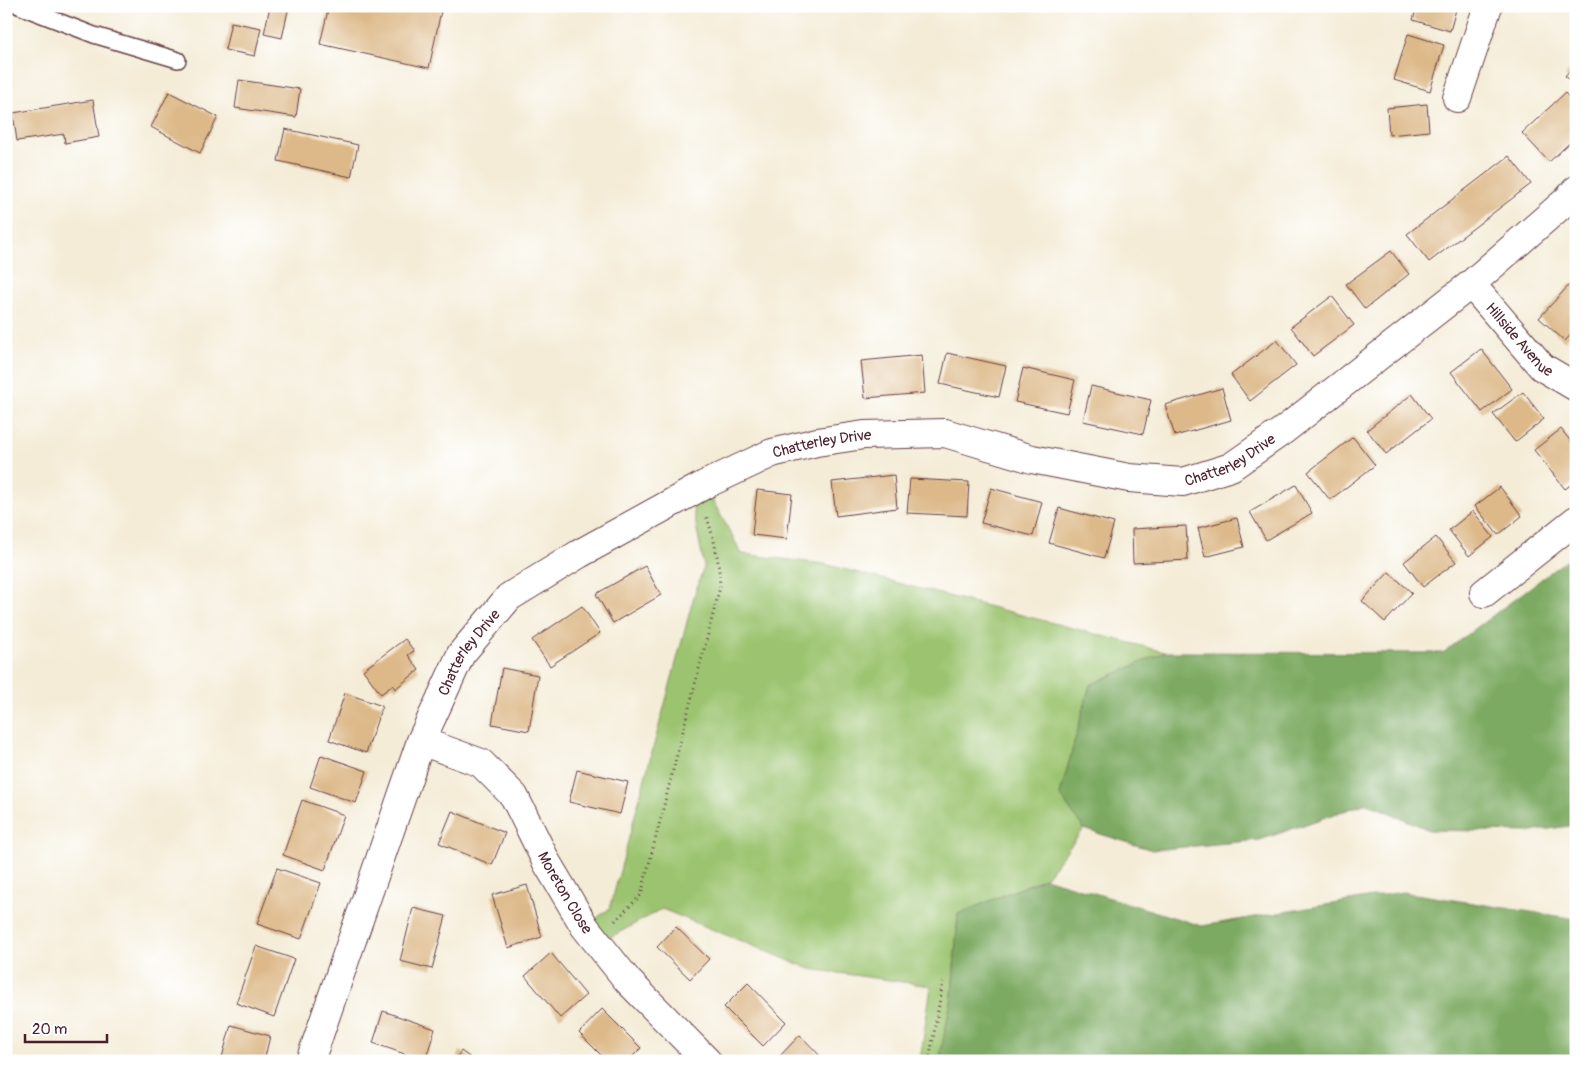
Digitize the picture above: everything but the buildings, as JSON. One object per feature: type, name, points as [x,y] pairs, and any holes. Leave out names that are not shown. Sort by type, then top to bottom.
[{"type":"street","points":[[1457,98],[1488,6]]},
{"type":"street","name":"Chatterley Drive","points":[[310,1061],[421,741],[461,654],[509,597],[579,554],[697,489],[772,453],[817,442],[864,435],[945,433],[1032,459],[1129,478],[1183,482],[1231,466],[1284,430],[1471,284],[1576,190]]},
{"type":"street","name":"Hillside Avenue","points":[[1471,284],[1542,367],[1576,387]]},
{"type":"street","points":[[1484,593],[1576,520]]},
{"type":"street","name":"Moreton Close","points":[[421,741],[481,763],[514,796],[547,863],[585,927],[628,981],[707,1061]]},
{"type":"lane","points":[[19,6],[94,35],[178,60]]},
{"type":"path","points":[[592,936],[618,918],[642,895],[720,587],[716,544],[697,489]]},
{"type":"path","points":[[929,1061],[943,982]]},
{"type":"green space","points":[[704,485],[742,554],[824,564],[1165,652],[1090,685],[1060,795],[1084,829],[1045,878],[958,914],[952,996],[939,1061],[920,1061],[931,986],[810,969],[662,909],[598,944],[585,927],[610,908],[694,596],[704,566],[690,493]]},
{"type":"green space","points":[[1576,553],[1576,825],[1529,832],[1429,830],[1367,803],[1260,840],[1152,850],[1084,829],[1060,795],[1090,685],[1165,652],[1443,653]]},
{"type":"green space","points":[[1045,878],[1202,926],[1402,892],[1576,919],[1576,1061],[939,1061],[952,996],[958,914]]}]
